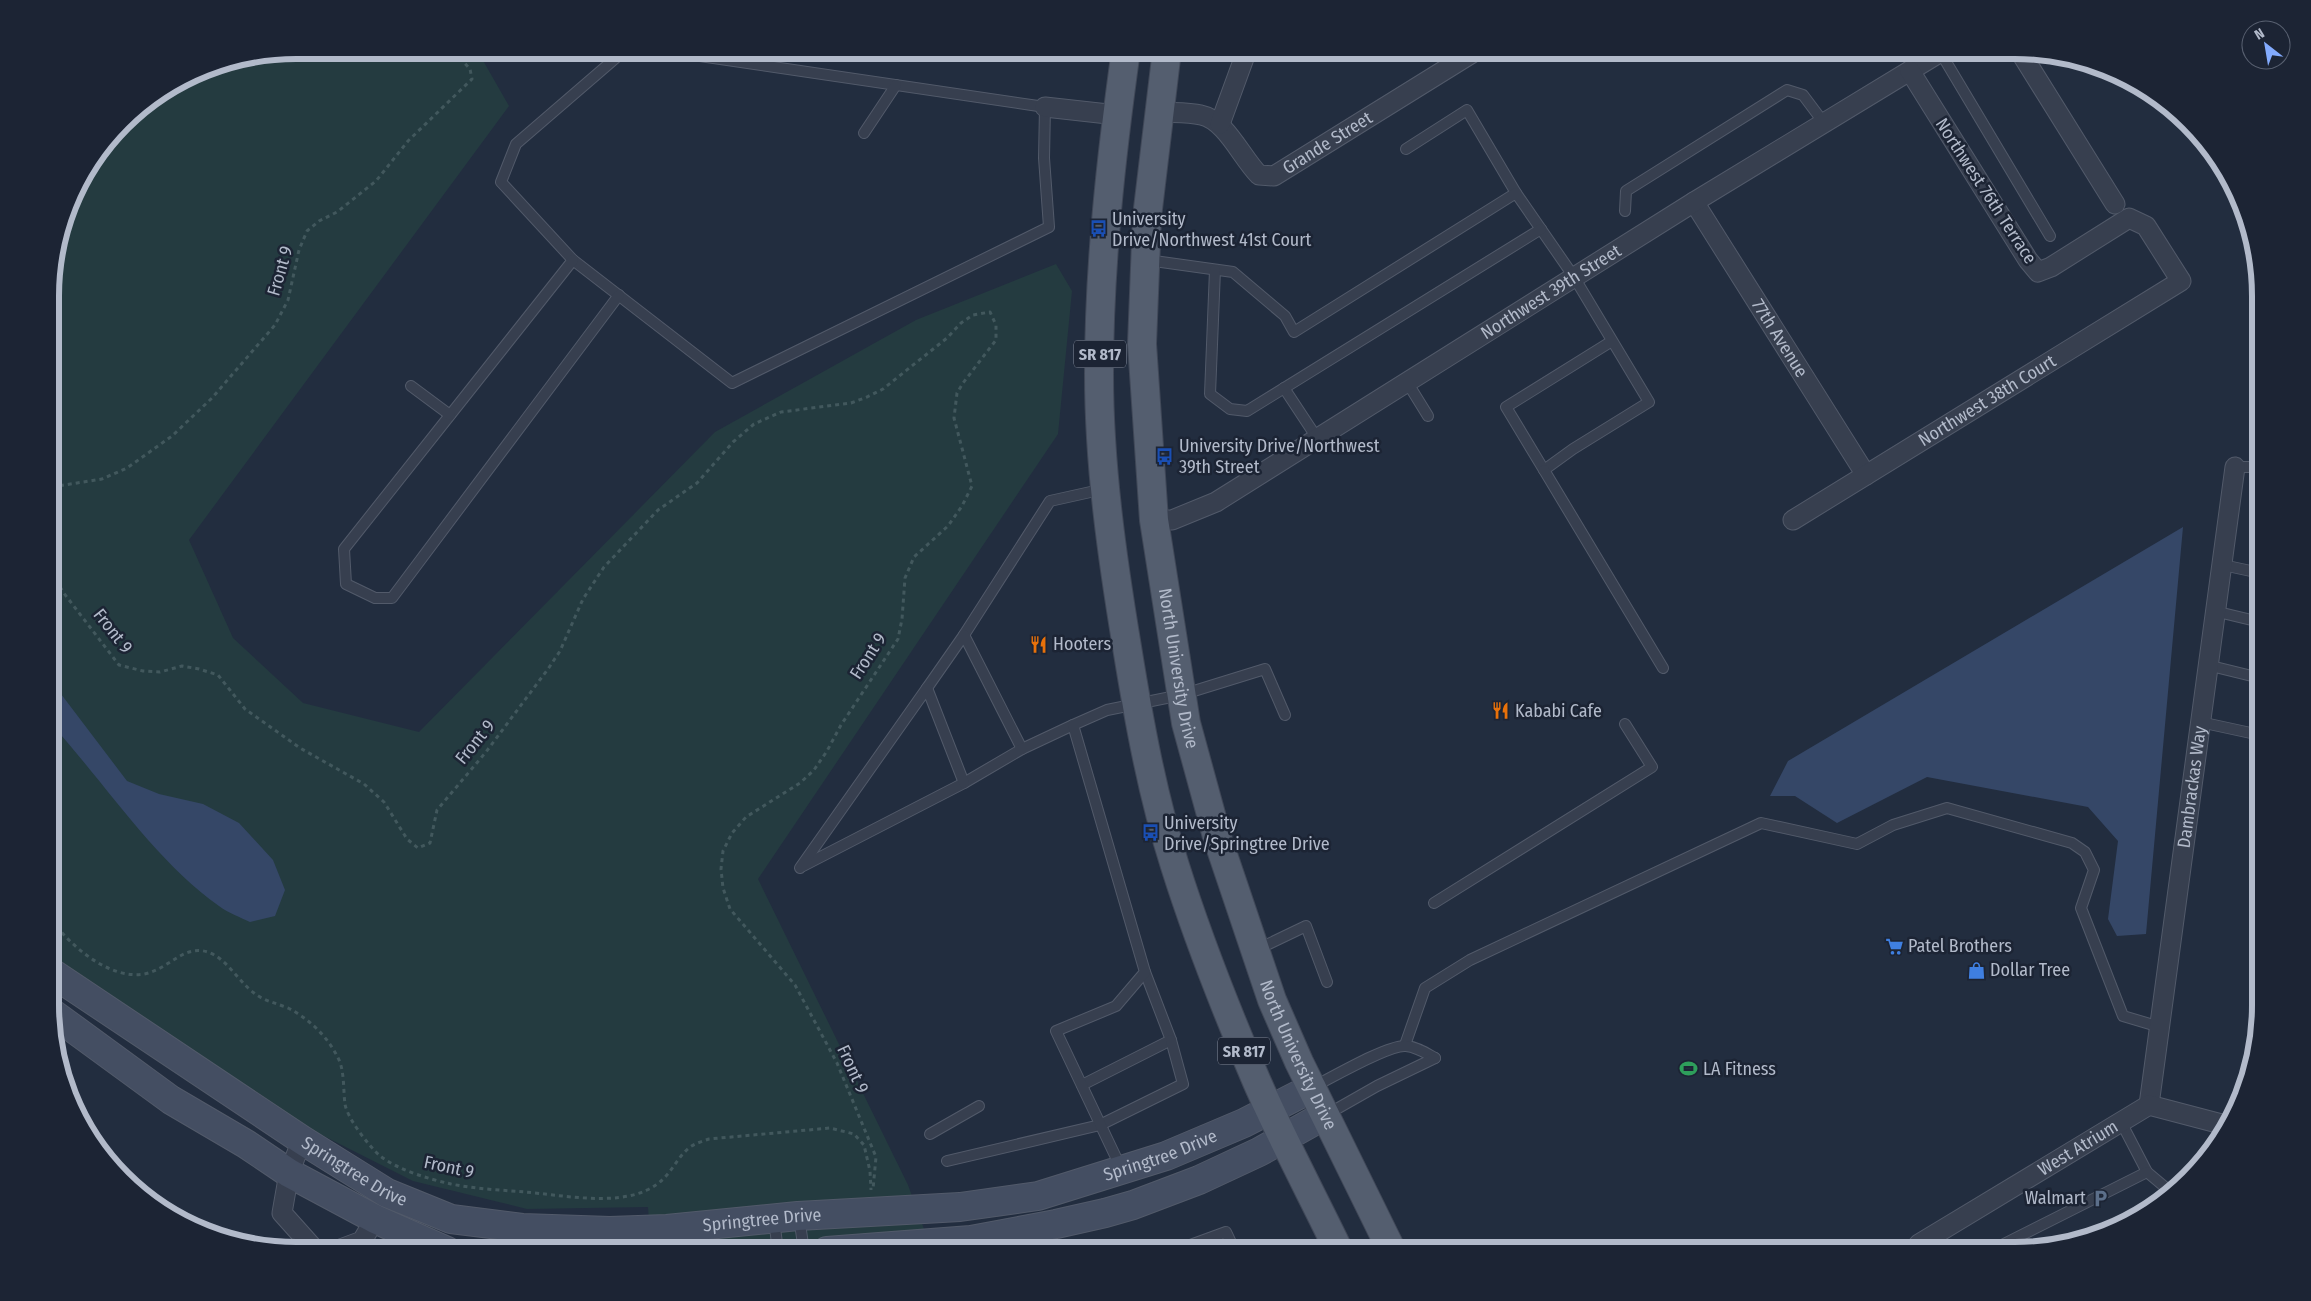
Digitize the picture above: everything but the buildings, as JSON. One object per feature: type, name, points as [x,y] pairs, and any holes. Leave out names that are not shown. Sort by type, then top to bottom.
[{"type":"main road","name":"SR 817","points":[[1125,59],[1116,124],[1105,248],[1099,374],[1105,488],[1118,593],[1146,762],[1175,866],[1208,962],[1270,1109],[1335,1242]]},
{"type":"main road","points":[[1138,59],[1137,76],[1160,102]]},
{"type":"main road","name":"North University Drive","points":[[1166,59],[1147,217],[1142,344],[1154,520],[1186,723],[1218,840],[1272,1000],[1312,1088],[1388,1242]]},
{"type":"main road","points":[[1116,124],[1144,146],[1140,184],[1150,200]]},
{"type":"street","points":[[1160,102],[1202,115],[1220,124],[1244,59]]},
{"type":"street","name":"Grande Street","points":[[1220,124],[1259,175],[1274,176],[1462,59]]},
{"type":"street","name":"Northwest 39th Street","points":[[1154,520],[1172,520],[1216,502],[1694,202],[1929,59]]},
{"type":"street","points":[[2025,59],[2115,204]]},
{"type":"street","name":"Northwest 76th Terrace","points":[[1910,71],[2028,260],[2038,272],[2051,267],[2129,218],[2146,226],[2181,281]]},
{"type":"street","points":[[1045,107],[1116,124]]},
{"type":"street","name":"77th Avenue","points":[[1694,202],[1866,475]]},
{"type":"street","name":"Northwest 38th Court","points":[[1793,520],[2181,281]]},
{"type":"street","name":"Dambrackas Way","points":[[2149,1106],[2214,611],[2223,565],[2235,467]]},
{"type":"street","name":"Springtree Drive","points":[[59,978],[302,1140],[387,1194],[451,1219],[521,1239],[610,1231],[669,1240],[786,1217],[960,1207],[1038,1196],[1166,1156],[1312,1088]]},
{"type":"street","name":"Springtree Drive","points":[[59,1018],[171,1100],[246,1144],[289,1172],[375,1220],[426,1242]]},
{"type":"street","points":[[2149,1106],[2221,1124]]},
{"type":"street","name":"West Atrium","points":[[1922,1242],[2149,1106]]},
{"type":"street","name":"Springtree Drive","points":[[945,1242],[971,1240],[1056,1224],[1133,1205],[1199,1180],[1326,1115]]},
{"type":"street","points":[[302,1140],[289,1172],[282,1213],[308,1242]]},
{"type":"street","points":[[359,1242],[362,1241],[375,1220]]},
{"type":"lane","points":[[614,59],[516,144],[501,182],[573,260],[732,383],[1049,227],[1044,158],[1045,107],[720,59]]},
{"type":"lane","points":[[1946,59],[2050,236]]},
{"type":"lane","points":[[864,133],[896,85]]},
{"type":"lane","points":[[1625,212],[1626,191],[1787,90],[1803,95],[1824,123]]},
{"type":"lane","points":[[1406,149],[1466,110],[1516,193],[1574,277],[1648,402],[1544,470]]},
{"type":"lane","points":[[1146,260],[1233,272],[1285,316],[1294,332],[1516,193]]},
{"type":"lane","points":[[1215,270],[1210,394],[1230,409],[1247,411],[1541,229]]},
{"type":"lane","points":[[573,260],[344,549],[346,584],[375,598],[392,598],[619,295]]},
{"type":"lane","points":[[1612,341],[1506,407],[1663,668]]},
{"type":"lane","points":[[1407,382],[1428,416]]},
{"type":"lane","points":[[411,386],[450,415]]},
{"type":"lane","points":[[1284,388],[1317,438]]},
{"type":"lane","points":[[2235,467],[2252,467]]},
{"type":"lane","points":[[1105,488],[1050,501],[964,634],[800,868],[964,782],[1022,749],[1107,710],[1181,695],[1264,669],[1285,715]]},
{"type":"lane","points":[[2223,565],[2252,571]]},
{"type":"lane","points":[[2214,611],[2252,620]]},
{"type":"lane","points":[[964,634],[1022,749]]},
{"type":"lane","points":[[2207,665],[2252,676]]},
{"type":"lane","points":[[927,688],[964,782]]},
{"type":"lane","points":[[2200,722],[2252,732]]},
{"type":"lane","points":[[1434,903],[1652,767],[1625,724]]},
{"type":"lane","points":[[947,1161],[1100,1125],[1183,1084],[1171,1040],[1145,972],[1073,725]]},
{"type":"lane","points":[[1405,1045],[1425,988],[1462,965],[1761,823],[1857,844],[1893,825],[1947,808],[2072,843],[2085,852],[2094,870],[2081,908],[2123,1016],[2160,1027]]},
{"type":"lane","points":[[1255,950],[1306,926],[1327,982]]},
{"type":"lane","points":[[1122,1171],[1056,1031],[1116,1006],[1145,972]]},
{"type":"lane","points":[[1082,1085],[1171,1040]]},
{"type":"lane","points":[[1312,1088],[1389,1049],[1405,1045],[1421,1050],[1435,1058],[1377,1086],[1326,1115]]},
{"type":"lane","points":[[930,1134],[979,1106]]},
{"type":"lane","points":[[2121,1122],[2147,1172],[2166,1188]]},
{"type":"lane","points":[[2008,1242],[2147,1172]]},
{"type":"lane","points":[[780,1242],[786,1217]]},
{"type":"lane","points":[[786,1217],[799,1242]]},
{"type":"lane","points":[[1199,1242],[1226,1232],[1231,1242]]},
{"type":"path","name":"Front 9","points":[[59,486],[102,479],[127,468],[172,436],[212,398],[275,324],[288,300],[299,250],[308,231],[319,220],[337,212],[376,181],[408,141],[472,80],[470,69],[461,59]]},
{"type":"path","name":"Front 9","points":[[59,584],[119,665],[143,671],[160,672],[182,666],[218,675],[245,709],[300,748],[364,784],[384,802],[407,839],[418,848],[430,843],[437,810],[528,699],[560,651],[583,598],[604,567],[658,510],[697,483],[733,442],[754,424],[781,412],[851,403],[867,397],[882,388],[947,338],[961,323],[973,315],[990,312],[996,325],[996,340],[963,382],[957,393],[954,418],[972,486],[962,506],[948,526],[914,557],[905,578],[902,619],[898,639],[841,725],[828,751],[814,770],[800,783],[746,817],[732,833],[723,851],[722,888],[730,908],[795,985],[837,1063],[876,1157],[871,1212]]},
{"type":"path","name":"Front 9","points":[[59,928],[86,954],[105,967],[127,975],[145,974],[180,955],[194,951],[206,952],[219,959],[255,994],[270,1002],[288,1008],[324,1036],[339,1058],[346,1108],[358,1129],[380,1156],[413,1174],[453,1184],[578,1198],[615,1198],[647,1191],[668,1177],[677,1162],[691,1147],[709,1139],[830,1128],[854,1134],[864,1145],[870,1172],[871,1212]]},
{"type":"green space","points":[[280,59],[482,59],[509,106],[189,540],[233,638],[303,703],[419,732],[715,432],[916,320],[1056,264],[1072,291],[1058,434],[758,879],[908,1185],[929,1242],[650,1242],[648,1207],[527,1209],[413,1181],[306,1127],[59,961],[59,280],[63,249],[71,219],[90,177],[117,139],[139,117],[177,90],[191,83],[219,71],[249,63]]},
{"type":"water","points":[[2183,527],[2146,934],[2117,936],[2108,919],[2118,841],[2088,807],[1927,777],[1837,823],[1795,796],[1770,796],[1788,761]]},
{"type":"water","points":[[59,691],[127,781],[159,794],[203,804],[239,823],[273,860],[285,890],[275,916],[250,922],[226,911],[196,888],[152,844],[59,733]]},
{"type":"place","name":"University Drive/Northwest 41st Court","points":[[1098,229]]},
{"type":"place","name":"University Drive/Northwest 39th Street","points":[[1165,456]]},
{"type":"place","name":"Hooters","points":[[1039,644]]},
{"type":"place","name":"Kababi Cafe","points":[[1501,711]]},
{"type":"place","name":"University Drive/Springtree Drive","points":[[1150,833]]},
{"type":"place","name":"Patel Brothers","points":[[1894,946]]},
{"type":"place","name":"Dollar Tree","points":[[1976,970]]},
{"type":"place","name":"LA Fitness","points":[[1689,1069]]},
{"type":"place","name":"Walmart","points":[[2100,1198]]}]
